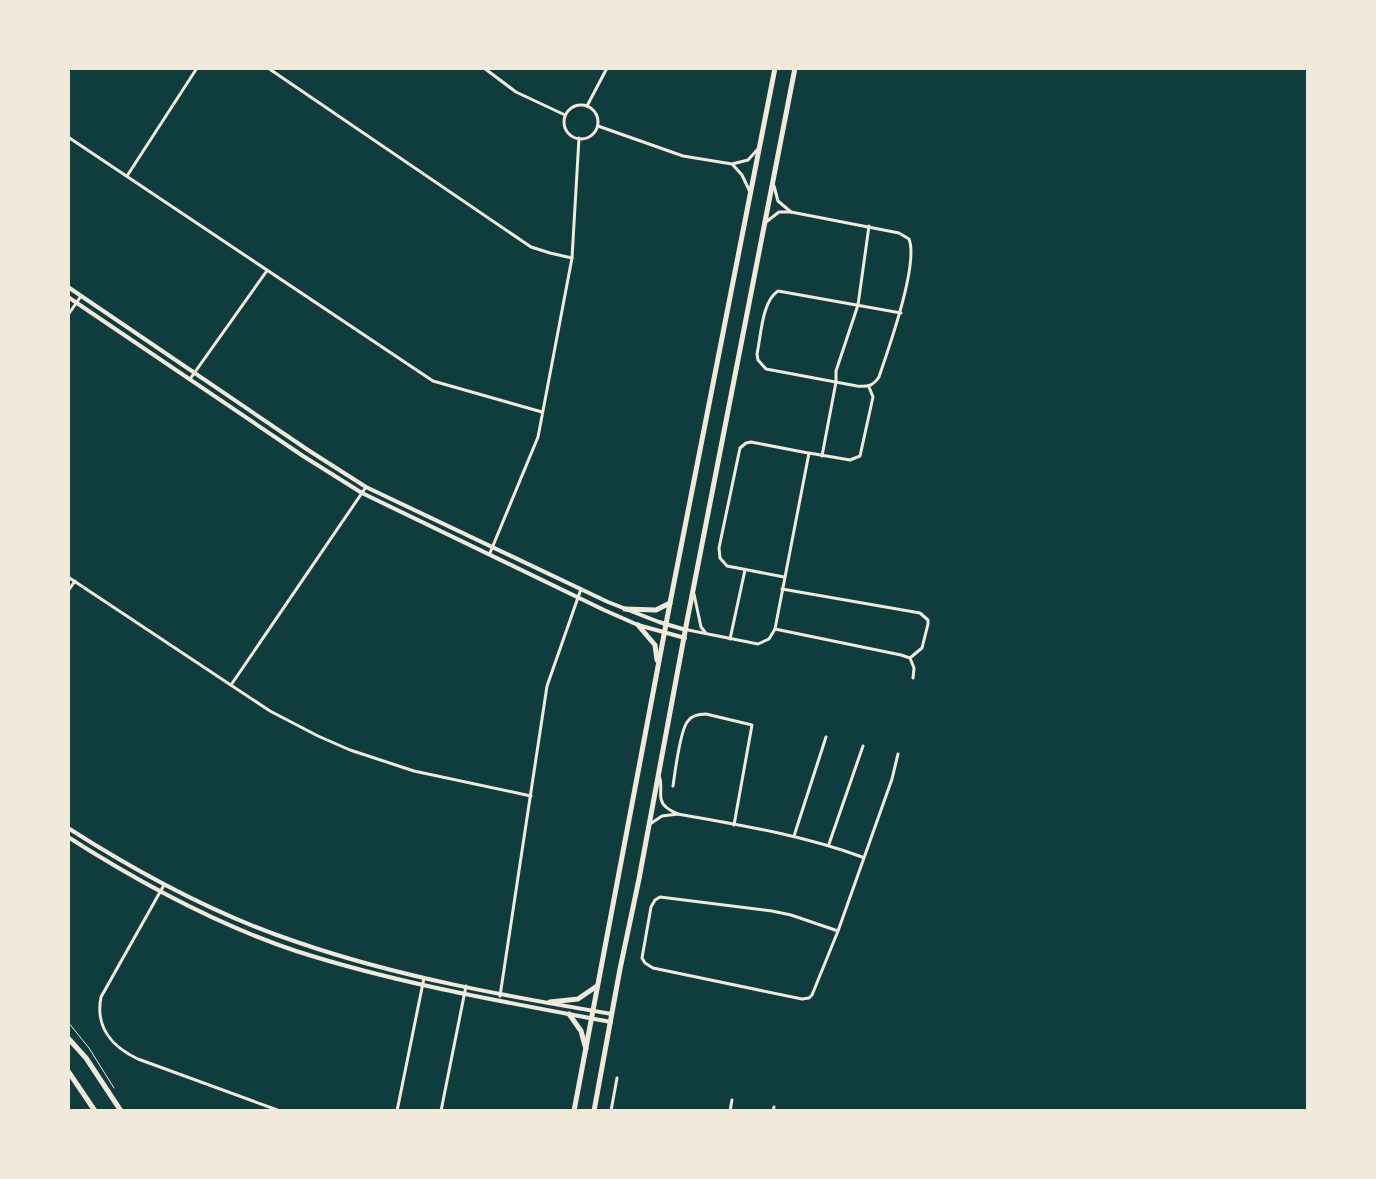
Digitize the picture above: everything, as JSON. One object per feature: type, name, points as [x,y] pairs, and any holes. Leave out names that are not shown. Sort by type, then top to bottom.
[{"type":"main road","points":[[574,1111],[775,68]]},
{"type":"main road","points":[[594,1111],[795,68]]},
{"type":"main road","points":[[625,609],[656,610],[670,603]]},
{"type":"main road","points":[[638,625],[655,645],[658,669]]},
{"type":"main road","points":[[550,1002],[578,999],[599,985]]},
{"type":"main road","points":[[569,1014],[581,1031],[586,1050]]},
{"type":"main road","points":[[68,1038],[86,1058],[121,1111]]},
{"type":"main road","points":[[68,1071],[95,1111]]},
{"type":"street","points":[[127,176],[197,68]]},
{"type":"street","points":[[484,68],[516,92],[565,115]]},
{"type":"street","points":[[587,106],[607,68]]},
{"type":"street","points":[[271,69],[531,247],[572,258]]},
{"type":"street","points":[[574,106],[587,106],[596,114],[598,126],[591,135],[579,138],[565,127],[565,115],[574,106]]},
{"type":"street","points":[[598,126],[683,156],[732,164],[748,160],[758,149]]},
{"type":"street","points":[[68,137],[433,381],[542,412]]},
{"type":"street","points":[[489,554],[538,437],[572,258],[579,138]]},
{"type":"street","points":[[732,164],[742,175],[750,192]]},
{"type":"street","points":[[774,184],[778,201],[791,212]]},
{"type":"street","points":[[766,222],[779,212],[791,212],[899,233],[911,244],[901,313],[879,377],[869,387]]},
{"type":"street","points":[[822,456],[836,371],[858,305],[869,226]]},
{"type":"street","points":[[190,379],[267,271]]},
{"type":"street","points":[[68,287],[366,487],[625,609],[666,625],[708,635],[758,644],[769,639],[775,629],[809,453]]},
{"type":"street","points":[[869,387],[766,369],[757,354],[766,306],[772,294],[778,291],[901,313]]},
{"type":"street","points":[[68,315],[81,296]]},
{"type":"street","points":[[68,297],[362,493],[638,625],[685,638]]},
{"type":"street","points":[[784,577],[727,566],[719,554],[740,448],[751,442],[850,460],[860,456],[873,397],[869,387]]},
{"type":"street","points":[[231,685],[366,487]]},
{"type":"street","points":[[730,639],[745,570]]},
{"type":"street","points":[[68,577],[270,711],[350,750],[414,771],[531,796]]},
{"type":"street","points":[[68,591],[75,581]]},
{"type":"street","points":[[499,1000],[547,686],[581,589]]},
{"type":"street","points":[[694,589],[701,627],[708,635]]},
{"type":"street","points":[[782,589],[920,613],[928,624],[922,648],[910,658]]},
{"type":"street","points":[[775,629],[910,658]]},
{"type":"street","points":[[910,658],[914,668],[913,678]]},
{"type":"street","points":[[673,786],[684,729],[690,718],[706,714],[752,725],[734,825]]},
{"type":"street","points":[[794,837],[826,737]]},
{"type":"street","points":[[829,845],[863,746]]},
{"type":"street","points":[[838,931],[791,915],[745,906],[665,897],[655,900],[651,907],[641,954],[649,967],[809,998],[838,931],[898,754]]},
{"type":"street","points":[[659,776],[662,784],[660,800],[678,814],[829,845],[864,857]]},
{"type":"street","points":[[650,824],[662,816],[678,814]]},
{"type":"street","points":[[68,828],[164,885],[297,943],[424,978],[612,1014]]},
{"type":"street","points":[[68,837],[160,893],[294,950],[422,986],[611,1022]]},
{"type":"street","points":[[164,885],[101,997],[98,1012],[103,1027],[122,1052],[278,1111]]},
{"type":"street","points":[[397,1111],[424,978]]},
{"type":"street","points":[[441,1111],[466,986]]},
{"type":"street","points":[[611,1111],[617,1078]]},
{"type":"street","points":[[730,1111],[732,1100]]},
{"type":"path","points":[[68,1022],[117,1092]]}]
